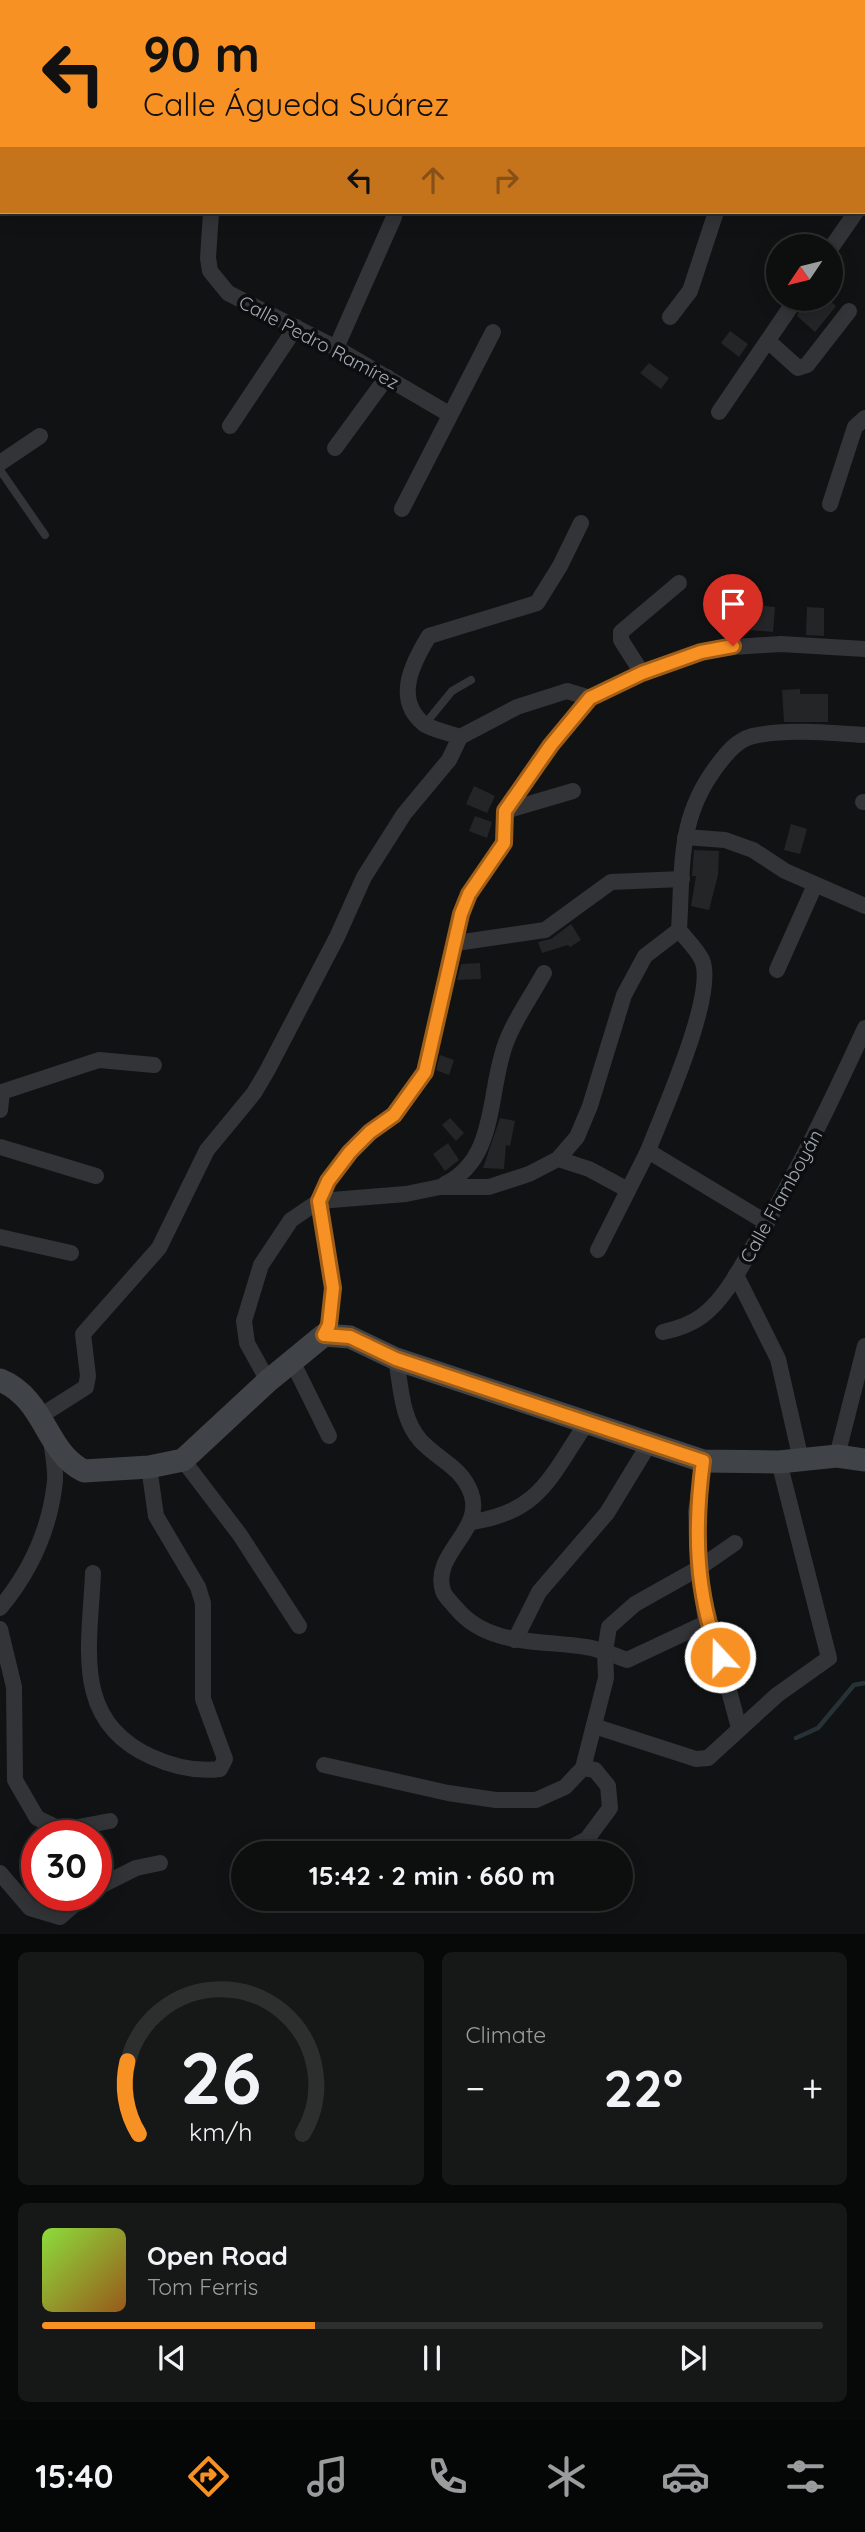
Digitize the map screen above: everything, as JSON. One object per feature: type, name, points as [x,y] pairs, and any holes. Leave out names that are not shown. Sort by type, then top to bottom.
[{"type":"street","name":"Calle Pedro Ramírez","points":[[211,214],[208,258],[218,282],[228,293],[337,348],[449,414]]},
{"type":"street","points":[[670,317],[690,291],[715,214]]},
{"type":"street","points":[[841,234],[855,214]]},
{"type":"street","points":[[337,348],[394,217]]},
{"type":"street","points":[[768,341],[798,369],[807,365],[849,311]]},
{"type":"street","points":[[719,412],[787,312]]},
{"type":"street","points":[[230,426],[296,327]]},
{"type":"street","points":[[402,509],[493,332]]},
{"type":"street","points":[[335,448],[387,377]]},
{"type":"street","points":[[830,505],[855,427],[865,418]]},
{"type":"street","points":[[0,463],[40,436]]},
{"type":"street","points":[[460,737],[425,724],[410,705],[406,681],[429,636],[537,603],[560,566],[581,523]]},
{"type":"street","points":[[642,673],[621,640],[621,632],[679,583]]},
{"type":"street","points":[[0,1380],[22,1395],[46,1424],[60,1452],[84,1471],[149,1467],[183,1460],[268,1381],[324,1335],[329,1325],[333,1288],[319,1201],[328,1181],[350,1152],[370,1132],[394,1115],[425,1072],[469,894],[504,843],[505,811],[551,745],[590,698],[642,673],[701,652],[733,646],[781,644],[865,649]]},
{"type":"street","points":[[46,1424],[86,1387],[88,1377],[83,1334],[159,1248],[207,1150],[254,1093],[267,1072],[337,937],[364,877],[404,814],[449,760],[460,737],[517,707],[567,691],[590,698]]},
{"type":"street","points":[[598,1250],[648,1151],[692,1037],[705,974],[702,960],[679,930],[685,837],[689,813],[703,783],[740,741],[756,735],[865,735]]},
{"type":"street","points":[[505,811],[573,791]]},
{"type":"street","points":[[685,837],[725,840],[753,850],[785,871],[865,906]]},
{"type":"street","points":[[456,943],[545,930],[611,882],[682,879]]},
{"type":"street","points":[[777,971],[815,885]]},
{"type":"street","points":[[268,1381],[247,1343],[244,1321],[250,1293],[261,1265],[291,1220],[319,1201],[406,1194],[440,1187],[489,1186],[529,1174],[558,1159],[577,1137],[590,1106],[624,995],[645,956],[679,930]]},
{"type":"street","points":[[440,1187],[462,1176],[474,1160],[486,1133],[506,1041],[544,973]]},
{"type":"street","name":"Calle Flamboyán","points":[[663,1332],[683,1328],[703,1316],[720,1299],[736,1275],[813,1143],[865,1028]]},
{"type":"street","points":[[0,1110],[2,1092],[99,1060],[154,1065]]},
{"type":"street","points":[[0,1147],[96,1176]]},
{"type":"street","points":[[648,1151],[767,1223]]},
{"type":"street","points":[[558,1159],[589,1169],[628,1189]]},
{"type":"street","points":[[0,1237],[71,1253]]},
{"type":"street","points":[[594,1726],[696,1759],[708,1758],[777,1695],[829,1658],[790,1462],[778,1359],[736,1275]]},
{"type":"street","points":[[324,1335],[350,1337],[396,1359],[703,1461],[790,1462],[837,1457],[865,1460]]},
{"type":"street","points":[[837,1457],[865,1346]]},
{"type":"street","points":[[396,1359],[406,1417],[420,1440],[452,1464],[463,1477],[472,1496],[472,1522],[442,1568],[443,1593],[465,1619],[494,1634],[515,1640],[605,1651],[627,1660],[706,1623]]},
{"type":"street","points":[[292,1362],[329,1436]]},
{"type":"street","points":[[0,1608],[22,1582],[42,1539],[55,1480],[46,1424]]},
{"type":"street","points":[[472,1522],[501,1518],[525,1506],[545,1484],[586,1424]]},
{"type":"street","points":[[515,1640],[538,1592],[607,1513],[649,1444]]},
{"type":"street","points":[[183,1460],[240,1535],[299,1626]]},
{"type":"street","points":[[703,1461],[696,1512],[706,1623],[720,1657],[739,1728]]},
{"type":"street","points":[[93,1573],[89,1677],[96,1704],[110,1730],[127,1745],[168,1765],[190,1770],[220,1769],[225,1759],[203,1699],[203,1603],[198,1587],[156,1516],[149,1467]]},
{"type":"street","points":[[324,1765],[448,1793],[496,1800],[536,1800],[565,1787],[583,1768],[606,1678],[605,1651],[609,1628],[635,1604],[699,1568],[735,1543]]},
{"type":"street","points":[[0,1629],[14,1686],[15,1780],[37,1818],[41,1820]]},
{"type":"street","points":[[583,1768],[595,1770],[608,1786],[610,1808],[583,1841]]},
{"type":"street","points":[[112,1880],[136,1868],[159,1863]]},
{"type":"street","points":[[0,1873],[21,1898]]},
{"type":"street","points":[[40,1911],[60,1917],[67,1911]]},
{"type":"lane","points":[[0,470],[45,535]]},
{"type":"lane","points":[[425,724],[452,691],[471,680]]},
{"type":"building","points":[[799,312],[831,312],[815,332],[797,316]]},
{"type":"building","points":[[730,331],[748,344],[739,357],[721,343]]},
{"type":"building","points":[[649,363],[669,378],[661,389],[640,373]]},
{"type":"building","points":[[749,604],[775,607],[773,632],[748,630]]},
{"type":"building","points":[[807,607],[824,608],[824,636],[806,635]]},
{"type":"building","points":[[800,689],[800,694],[828,694],[828,722],[784,722],[782,690]]},
{"type":"building","points":[[474,786],[495,796],[487,813],[466,804]]},
{"type":"building","points":[[475,816],[492,822],[487,838],[469,831]]},
{"type":"building","points":[[791,824],[807,829],[800,854],[784,850]]},
{"type":"building","points":[[694,850],[719,851],[718,875],[709,910],[691,906],[696,876],[692,876]]},
{"type":"building","points":[[571,924],[581,940],[570,947],[568,945],[542,953],[538,942],[551,939]]},
{"type":"building","points":[[480,963],[481,979],[457,980],[461,964]]},
{"type":"building","points":[[440,1055],[454,1060],[449,1075],[436,1070]]},
{"type":"building","points":[[450,1118],[464,1133],[456,1141],[442,1125]]},
{"type":"building","points":[[500,1118],[515,1121],[510,1146],[506,1145],[504,1169],[483,1168]]},
{"type":"building","points":[[448,1143],[459,1160],[445,1171],[433,1154]]},
{"type":"waterway","points":[[796,1738],[818,1728],[854,1685],[865,1683]]},
{"type":"route","points":[[720,1657],[706,1623],[699,1568],[696,1512],[703,1461],[396,1359],[350,1337],[324,1335],[333,1306],[333,1288],[320,1224],[319,1201],[328,1181],[350,1152],[370,1132],[394,1115],[425,1072],[461,914],[469,894],[504,843],[505,811],[551,745],[590,698],[642,673],[701,652],[733,646]]}]
